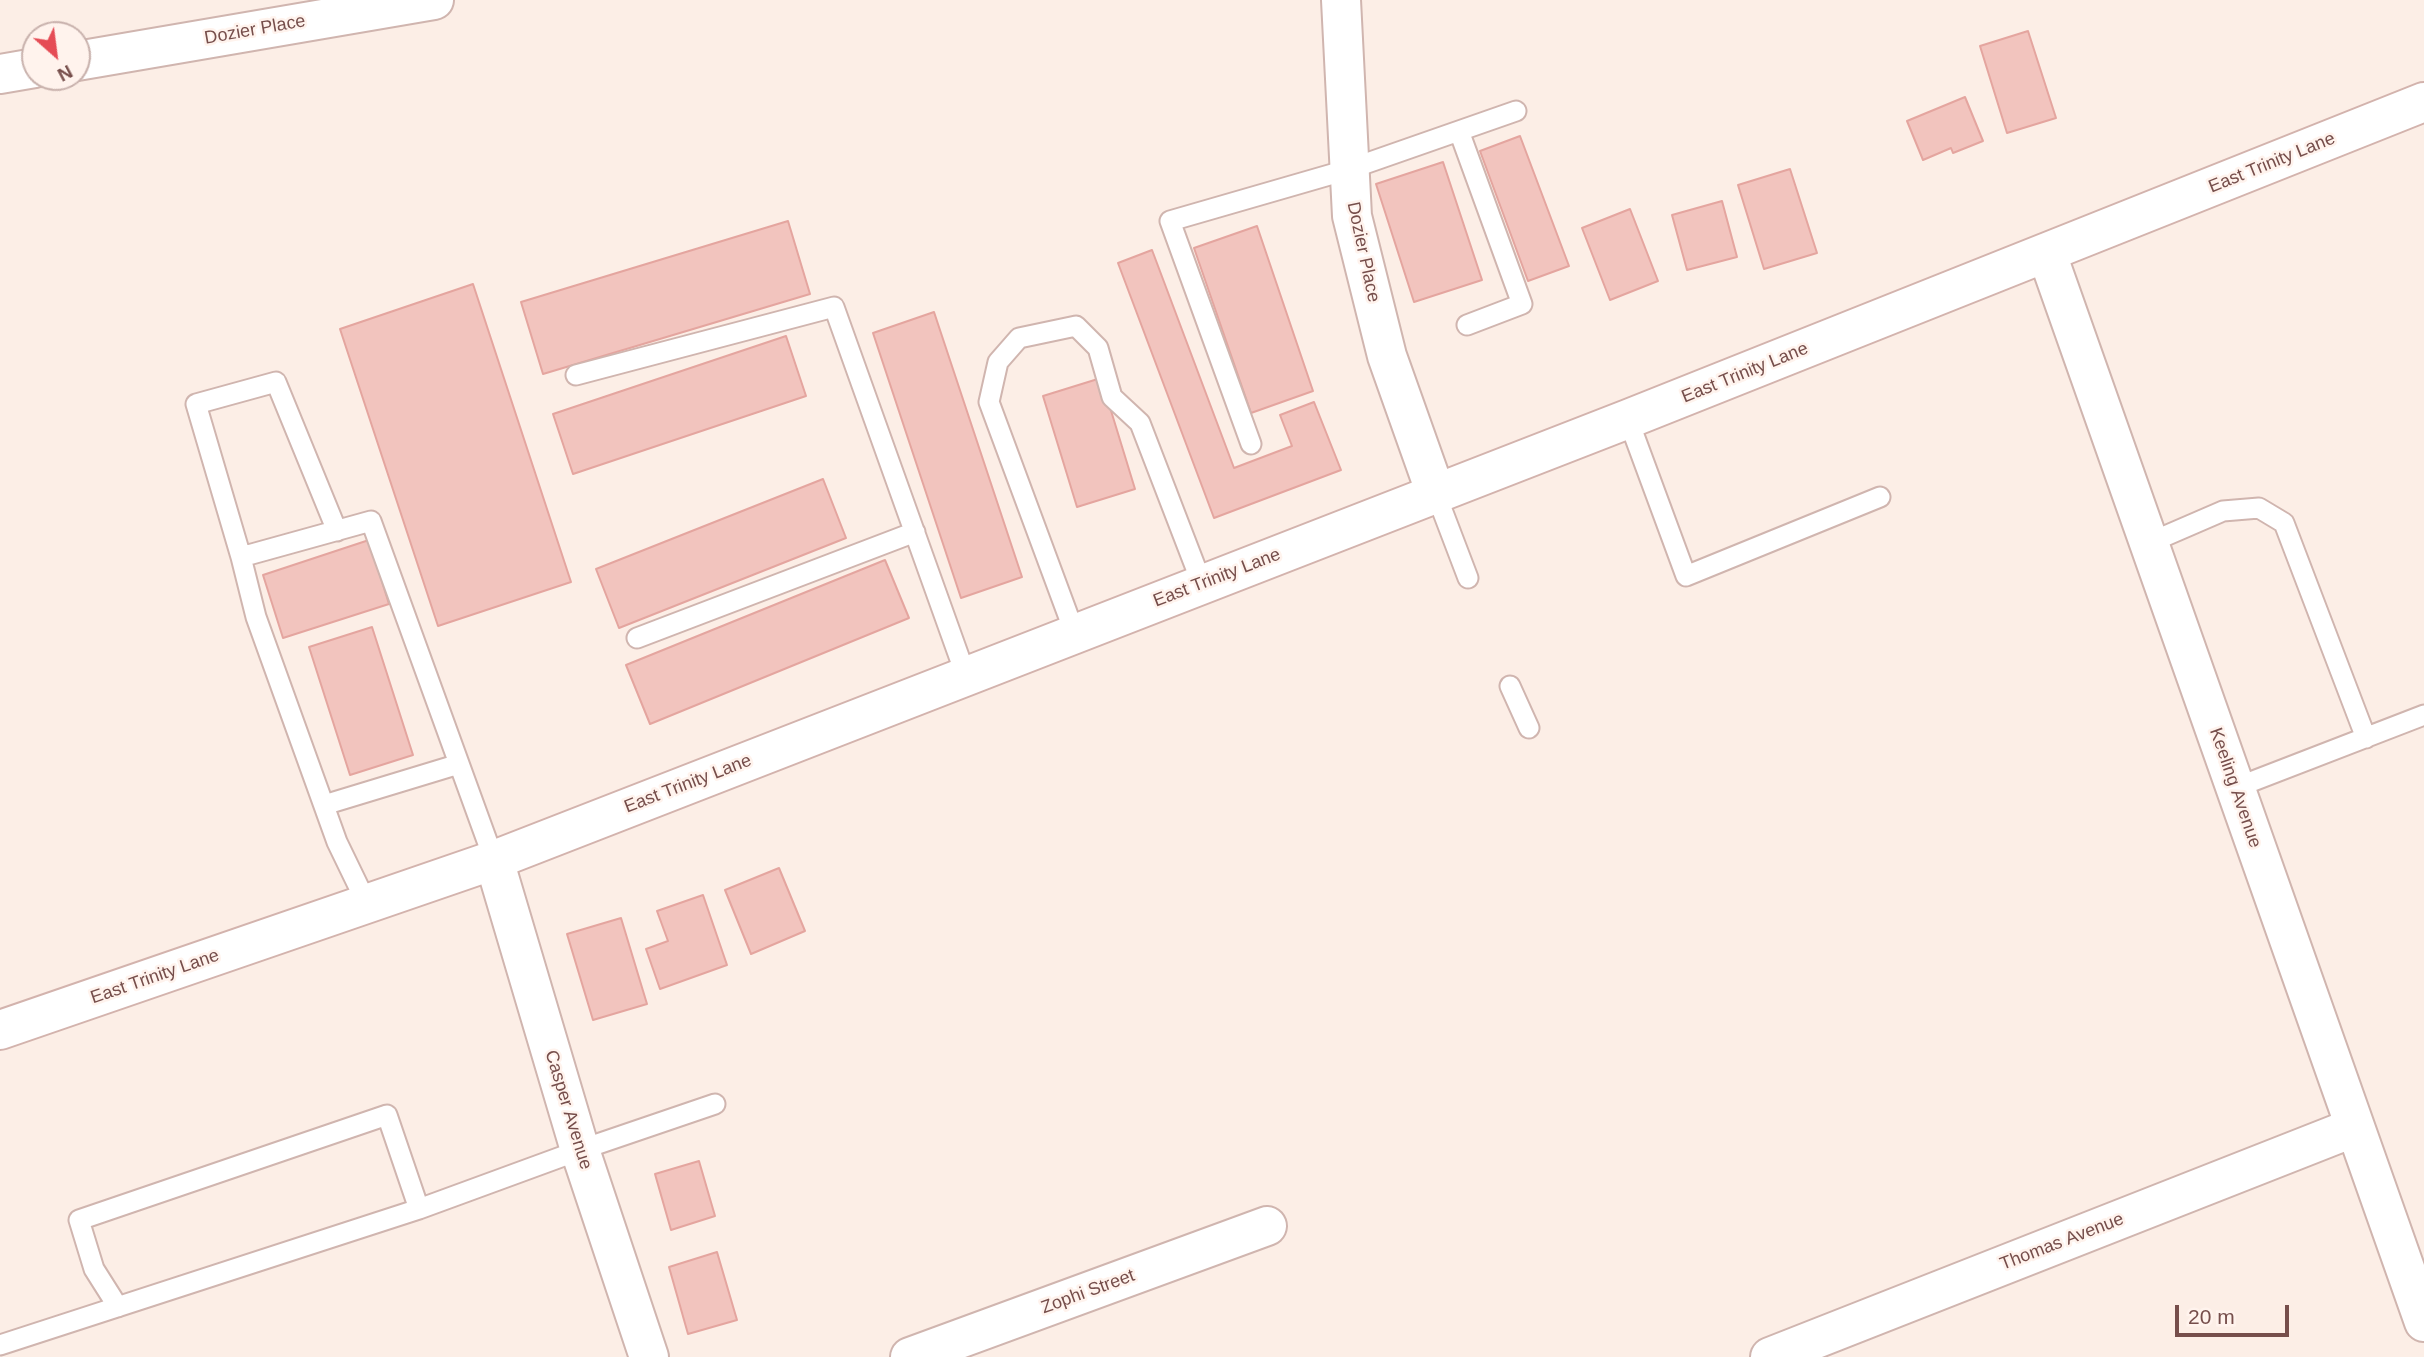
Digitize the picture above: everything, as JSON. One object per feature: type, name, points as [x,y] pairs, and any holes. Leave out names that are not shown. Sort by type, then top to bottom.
[{"type":"street","name":"Dozier Place","points":[[91,59],[434,0]]},
{"type":"street","name":"Dozier Place","points":[[1340,0],[1352,216],[1387,356],[1436,494]]},
{"type":"street","points":[[0,74],[21,70]]},
{"type":"street","name":"East Trinity Lane","points":[[0,1030],[494,860],[1628,419],[2424,102]]},
{"type":"street","name":"Keeling Avenue","points":[[2047,254],[2424,1322]]},
{"type":"street","name":"Casper Avenue","points":[[494,860],[580,1150],[649,1357]]},
{"type":"street","name":"Thomas Avenue","points":[[1770,1357],[2355,1128]]},
{"type":"street","name":"Zophi Street","points":[[910,1357],[1267,1226]]},
{"type":"lane","points":[[1251,444],[1170,221],[1350,169],[1516,111]]},
{"type":"lane","points":[[1459,131],[1522,304],[1467,325]]},
{"type":"lane","points":[[576,375],[834,307],[966,677]]},
{"type":"lane","points":[[1075,634],[989,402],[998,362],[1019,338],[1076,326],[1098,348],[1112,397],[1140,423],[1202,584]]},
{"type":"lane","points":[[337,531],[276,382],[196,404],[256,617],[337,842],[367,904]]},
{"type":"lane","points":[[1628,419],[1686,576],[1880,497]]},
{"type":"lane","points":[[1436,494],[1468,578]]},
{"type":"lane","points":[[2149,543],[2222,511],[2259,508],[2284,523],[2366,738]]},
{"type":"lane","points":[[241,557],[371,521],[494,860]]},
{"type":"lane","points":[[637,638],[915,532]]},
{"type":"lane","points":[[1510,687],[1529,728]]},
{"type":"lane","points":[[2235,789],[2424,715]]},
{"type":"lane","points":[[324,804],[458,764]]},
{"type":"lane","points":[[0,1345],[419,1209],[715,1104]]},
{"type":"lane","points":[[118,1307],[94,1269],[79,1220],[387,1115],[419,1209]]},
{"type":"building","points":[[2028,31],[2056,118],[2007,133],[1980,46]]},
{"type":"building","points":[[1965,97],[1983,141],[1953,153],[1951,148],[1923,160],[1907,121]]},
{"type":"building","points":[[1520,136],[1569,266],[1528,281],[1480,151]]},
{"type":"building","points":[[1443,162],[1482,280],[1414,302],[1376,184]]},
{"type":"building","points":[[1790,169],[1817,253],[1764,269],[1738,185]]},
{"type":"building","points":[[1722,201],[1737,257],[1687,270],[1672,215]]},
{"type":"building","points":[[1630,209],[1658,281],[1610,300],[1582,228]]},
{"type":"building","points":[[788,221],[810,294],[543,374],[521,302]]},
{"type":"building","points":[[1257,226],[1313,391],[1251,413],[1194,248]]},
{"type":"building","points":[[1152,250],[1234,468],[1292,446],[1280,415],[1314,402],[1341,470],[1214,518],[1118,263]]},
{"type":"building","points":[[473,284],[571,582],[438,626],[340,329]]},
{"type":"building","points":[[934,312],[1022,577],[961,598],[873,333]]},
{"type":"building","points":[[786,336],[806,396],[573,474],[553,414]]},
{"type":"building","points":[[1101,378],[1135,489],[1077,507],[1043,396]]},
{"type":"building","points":[[823,479],[846,538],[619,628],[596,569]]},
{"type":"building","points":[[369,540],[389,604],[283,638],[263,575]]},
{"type":"building","points":[[885,560],[909,618],[650,724],[626,665]]},
{"type":"building","points":[[372,627],[413,755],[350,775],[309,647]]},
{"type":"building","points":[[779,868],[805,931],[751,954],[725,890]]},
{"type":"building","points":[[703,895],[727,965],[660,989],[646,949],[668,941],[657,911]]},
{"type":"building","points":[[621,918],[647,1004],[593,1020],[567,934]]},
{"type":"building","points":[[699,1161],[715,1216],[671,1230],[655,1174]]},
{"type":"building","points":[[717,1252],[737,1320],[688,1334],[669,1267]]}]
